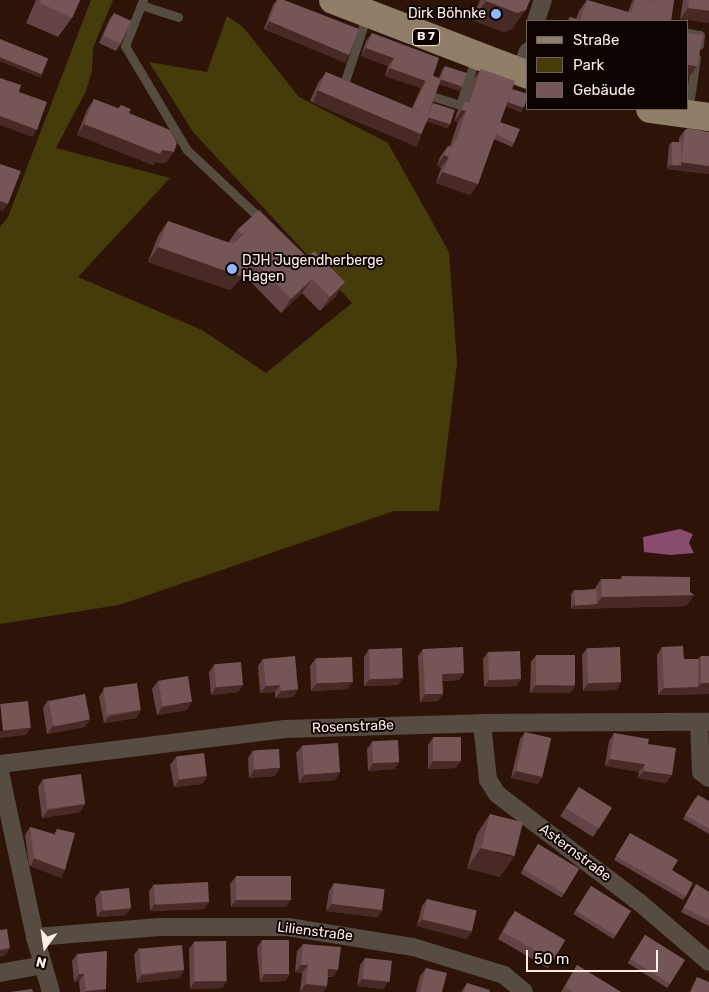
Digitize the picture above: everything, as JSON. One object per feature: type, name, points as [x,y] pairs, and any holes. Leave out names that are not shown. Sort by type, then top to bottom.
[{"type":"main road","name":"B 7","points":[[333,0],[476,56],[525,66]]},
{"type":"main road","points":[[657,110],[698,116]]},
{"type":"street","points":[[536,20],[542,0]]},
{"type":"street","points":[[704,722],[701,772],[709,778]]},
{"type":"street","name":"Rosenstraße","points":[[0,764],[286,729],[482,723],[704,722]]},
{"type":"street","name":"Asternstraße","points":[[482,723],[488,780],[497,794],[639,902],[709,962]]},
{"type":"street","points":[[0,772],[35,937],[51,992]]},
{"type":"street","name":"Lilienstraße","points":[[35,937],[160,927],[288,927],[413,947],[504,975],[524,992]]},
{"type":"street","points":[[0,973],[43,965]]},
{"type":"lane","points":[[178,17],[142,2],[125,46],[187,150],[263,222]]},
{"type":"lane","points":[[344,84],[368,14]]},
{"type":"lane","points":[[689,33],[700,35],[698,116]]},
{"type":"lane","points":[[435,97],[460,105],[476,56]]},
{"type":"green space","points":[[91,0],[113,0],[93,48],[92,71],[86,91],[56,148],[170,178],[78,277],[202,330],[266,373],[352,303],[193,132],[149,62],[207,72],[227,16],[243,27],[299,97],[388,143],[449,252],[457,363],[439,511],[394,511],[119,605],[0,624],[0,227],[8,217]]},
{"type":"shaded area","points":[[680,529],[693,534],[689,543],[694,553],[670,555],[644,552],[643,537]]},
{"type":"building","points":[[41,0],[80,0],[72,18],[40,3]]},
{"type":"building","points":[[277,0],[284,0],[359,29],[349,55],[269,21]]},
{"type":"building","points":[[486,0],[530,0],[526,10],[517,13]]},
{"type":"building","points":[[587,0],[649,18],[648,20],[580,20]]},
{"type":"building","points":[[635,0],[674,0],[671,20],[648,20],[649,18],[631,13]]},
{"type":"building","points":[[689,0],[709,0],[709,11],[688,8]]},
{"type":"building","points":[[114,13],[131,21],[121,44],[103,36]]},
{"type":"building","points":[[570,17],[580,20],[569,20]]},
{"type":"building","points":[[372,33],[439,58],[433,76],[441,79],[428,115],[413,108],[426,81],[390,68],[394,58],[366,48]]},
{"type":"building","points":[[689,33],[703,35],[697,66],[689,65]]},
{"type":"building","points":[[0,39],[48,58],[42,74],[0,57]]},
{"type":"building","points":[[445,66],[467,73],[463,86],[441,79]]},
{"type":"building","points":[[481,69],[515,81],[478,184],[443,172],[449,157],[444,155],[448,146],[452,147],[459,133],[466,111],[462,110],[465,101],[469,103]]},
{"type":"building","points":[[326,72],[429,116],[421,134],[318,90]]},
{"type":"building","points":[[0,78],[21,85],[19,92],[47,102],[37,130],[0,116]]},
{"type":"building","points":[[512,89],[526,93],[524,107],[508,102]]},
{"type":"building","points":[[94,99],[119,109],[121,105],[131,109],[129,113],[170,130],[177,143],[174,152],[162,150],[160,154],[84,124]]},
{"type":"building","points":[[433,103],[455,110],[450,124],[428,117]]},
{"type":"building","points":[[500,122],[520,129],[514,143],[496,134]]},
{"type":"building","points":[[688,128],[709,132],[709,166],[681,162],[685,130]]},
{"type":"building","points":[[672,142],[681,142],[681,165],[672,165]]},
{"type":"building","points":[[0,164],[21,171],[8,204],[0,201]]},
{"type":"building","points":[[259,210],[308,258],[314,251],[345,282],[330,297],[312,279],[291,299],[254,261],[240,276],[158,247],[168,221],[233,244],[243,235],[237,230]]},
{"type":"building","points":[[622,576],[690,577],[690,592],[694,595],[602,597],[601,579],[622,579]]},
{"type":"building","points":[[596,589],[597,604],[575,605],[574,591]]},
{"type":"building","points":[[683,646],[684,659],[698,659],[698,687],[664,688],[662,647]]},
{"type":"building","points":[[463,647],[464,673],[442,674],[443,694],[425,694],[423,649]]},
{"type":"building","points":[[620,647],[621,682],[588,683],[587,648]]},
{"type":"building","points":[[402,648],[403,678],[370,679],[369,649]]},
{"type":"building","points":[[520,651],[521,679],[489,680],[488,652]]},
{"type":"building","points":[[536,655],[575,655],[575,685],[536,685]]},
{"type":"building","points":[[295,656],[298,689],[281,691],[280,685],[266,686],[263,659]]},
{"type":"building","points":[[701,656],[709,656],[709,683],[701,683]]},
{"type":"building","points":[[352,657],[353,682],[317,683],[316,658]]},
{"type":"building","points":[[241,662],[243,685],[216,687],[214,664]]},
{"type":"building","points":[[188,676],[192,702],[162,706],[158,681]]},
{"type":"building","points":[[137,683],[141,710],[107,714],[103,688]]},
{"type":"building","points":[[85,694],[90,720],[54,727],[49,701]]},
{"type":"building","points":[[28,701],[31,728],[3,731],[0,704]]},
{"type":"building","points":[[525,732],[551,738],[542,777],[516,771]]},
{"type":"building","points":[[614,733],[649,739],[648,744],[676,748],[672,775],[644,771],[645,764],[610,759]]},
{"type":"building","points":[[433,737],[461,737],[461,761],[433,761]]},
{"type":"building","points":[[398,740],[399,762],[373,763],[372,741]]},
{"type":"building","points":[[338,743],[340,772],[304,774],[302,746]]},
{"type":"building","points":[[279,749],[280,768],[254,769],[253,750]]},
{"type":"building","points":[[204,753],[207,776],[179,779],[176,756]]},
{"type":"building","points":[[81,774],[85,804],[48,809],[43,779]]},
{"type":"building","points":[[579,787],[612,808],[599,829],[566,808]]},
{"type":"building","points":[[698,795],[709,801],[709,829],[685,815]]},
{"type":"building","points":[[490,814],[523,822],[515,856],[482,848]]},
{"type":"building","points":[[30,827],[56,835],[57,829],[75,833],[65,870],[34,858]]},
{"type":"building","points":[[630,833],[678,860],[672,870],[693,883],[686,896],[616,856]]},
{"type":"building","points":[[538,844],[579,869],[564,894],[523,869]]},
{"type":"building","points":[[236,876],[291,876],[291,900],[236,900]]},
{"type":"building","points":[[208,882],[209,902],[155,905],[154,885]]},
{"type":"building","points":[[334,883],[385,889],[382,910],[331,904]]},
{"type":"building","points":[[696,884],[709,892],[709,920],[684,908]]},
{"type":"building","points":[[591,886],[631,911],[615,935],[576,911]]},
{"type":"building","points":[[129,888],[131,908],[103,911],[101,891]]},
{"type":"building","points":[[427,899],[477,910],[472,931],[422,919]]},
{"type":"building","points":[[515,911],[565,940],[553,961],[503,932]]},
{"type":"building","points":[[7,929],[10,948],[0,950],[0,930]]},
{"type":"building","points":[[645,935],[685,960],[670,984],[630,959]]},
{"type":"building","points":[[262,940],[289,940],[289,974],[262,974]]},
{"type":"building","points":[[226,941],[227,981],[195,982],[194,942]]},
{"type":"building","points":[[303,944],[341,947],[338,970],[328,969],[327,986],[306,984],[308,965],[301,965]]},
{"type":"building","points":[[182,945],[184,970],[141,974],[139,949]]},
{"type":"building","points":[[107,951],[106,989],[86,991],[84,974],[79,974],[77,954]]},
{"type":"building","points":[[365,958],[392,961],[390,982],[363,979]]},
{"type":"building","points":[[577,965],[621,992],[573,992],[565,987]]},
{"type":"building","points":[[426,968],[447,973],[442,992],[420,992]]},
{"type":"building","points":[[697,977],[709,982],[709,992],[690,992]]},
{"type":"building","points":[[467,983],[490,990],[489,992],[464,992]]},
{"type":"building","points":[[32,989],[33,992],[10,992]]},
{"type":"place","name":"Dirk Böhnke","points":[[496,14]]},
{"type":"place","name":"DJH Jugendherberge Hagen","points":[[232,269]]}]
